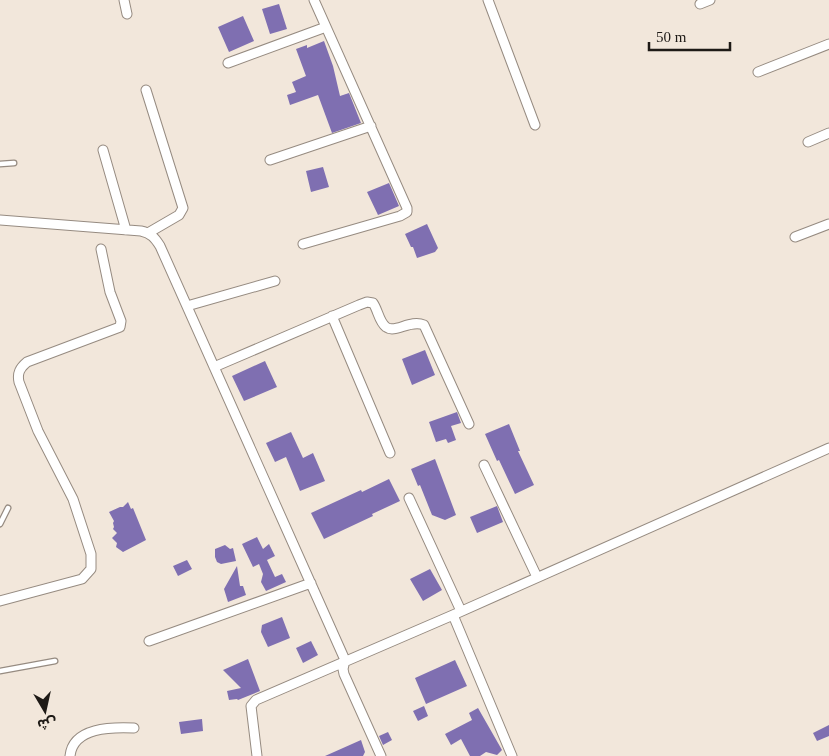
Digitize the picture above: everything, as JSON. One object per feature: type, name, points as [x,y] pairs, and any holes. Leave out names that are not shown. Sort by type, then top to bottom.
[{"type":"street","points":[[124,0],[127,14]]},
{"type":"street","points":[[303,244],[400,216],[406,212],[406,204],[314,0]]},
{"type":"street","points":[[488,0],[535,126]]},
{"type":"street","points":[[700,4],[710,0]]},
{"type":"street","points":[[228,63],[326,27]]},
{"type":"street","points":[[758,72],[829,44]]},
{"type":"street","points":[[146,90],[183,208],[179,215],[148,233]]},
{"type":"street","points":[[270,160],[372,126]]},
{"type":"street","points":[[808,142],[829,133]]},
{"type":"street","points":[[103,150],[126,230]]},
{"type":"street","points":[[0,220],[126,230],[148,233],[154,237],[160,246],[345,660],[344,674],[381,756]]},
{"type":"street","points":[[795,237],[829,224]]},
{"type":"street","points":[[0,601],[82,579],[91,568],[90,554],[73,499],[38,432],[18,376],[21,368],[27,362],[120,327],[121,321],[110,292],[101,249]]},
{"type":"street","points":[[187,306],[274,281]]},
{"type":"street","points":[[214,367],[332,316],[367,302],[372,303],[387,328],[393,330],[411,323],[424,325],[469,424]]},
{"type":"street","points":[[332,316],[390,453]]},
{"type":"street","points":[[257,756],[251,706],[253,703],[345,660],[457,613],[829,448]]},
{"type":"street","points":[[484,465],[537,577]]},
{"type":"street","points":[[409,498],[457,613],[512,756]]},
{"type":"street","points":[[149,641],[311,583]]},
{"type":"street","points":[[70,756],[73,746],[79,739],[95,731],[111,728],[134,728]]},
{"type":"lane","points":[[0,164],[14,163]]},
{"type":"lane","points":[[0,524],[8,508]]},
{"type":"lane","points":[[0,671],[55,661]]},
{"type":"building","points":[[279,4],[287,29],[270,34],[262,9]]},
{"type":"building","points":[[243,16],[254,41],[229,52],[218,27]]},
{"type":"building","points":[[324,41],[333,66],[340,96],[349,93],[361,123],[332,133],[318,95],[290,105],[287,95],[296,92],[292,82],[306,76],[296,49],[307,45],[307,48]]},
{"type":"building","points":[[323,167],[329,187],[311,192],[306,171]]},
{"type":"building","points":[[389,183],[399,206],[378,215],[367,192]]},
{"type":"building","points":[[427,224],[438,248],[435,252],[417,258],[405,234]]},
{"type":"building","points":[[425,350],[435,375],[412,385],[402,359]]},
{"type":"building","points":[[265,361],[277,387],[244,401],[232,376]]},
{"type":"building","points":[[457,412],[461,423],[451,426],[456,440],[448,443],[446,439],[436,442],[429,422]]},
{"type":"building","points":[[509,424],[520,451],[518,451],[534,485],[515,494],[485,434]]},
{"type":"building","points":[[291,432],[303,458],[313,453],[325,481],[300,491],[286,457],[275,462],[266,443]]},
{"type":"building","points":[[435,459],[456,515],[445,520],[432,515],[420,485],[418,486],[411,469]]},
{"type":"building","points":[[389,479],[400,501],[324,539],[311,513]]},
{"type":"building","points":[[128,502],[131,509],[133,508],[146,540],[123,552],[116,547],[117,543],[112,538],[117,533],[113,529],[114,521],[109,512],[123,507]]},
{"type":"building","points":[[497,506],[503,522],[477,533],[470,517]]},
{"type":"building","points":[[257,537],[263,549],[269,544],[275,556],[267,560],[275,577],[282,574],[286,582],[266,591],[261,582],[263,574],[259,564],[253,567],[242,544]]},
{"type":"building","points":[[225,545],[230,549],[233,548],[236,561],[221,564],[217,562],[215,557],[215,549]]},
{"type":"building","points":[[187,560],[192,569],[178,576],[173,566]]},
{"type":"building","points":[[237,566],[240,586],[243,586],[246,595],[228,602],[224,589]]},
{"type":"building","points":[[430,569],[442,590],[423,601],[410,579]]},
{"type":"building","points":[[282,617],[290,638],[268,647],[261,632],[262,625]]},
{"type":"building","points":[[311,641],[318,655],[303,663],[296,648]]},
{"type":"building","points":[[248,659],[260,691],[238,700],[229,700],[227,691],[241,688],[223,670]]},
{"type":"building","points":[[455,660],[467,686],[426,704],[415,678]]},
{"type":"building","points":[[424,706],[428,716],[418,721],[413,711]]},
{"type":"building","points":[[478,708],[502,750],[497,755],[486,752],[480,756],[470,756],[461,739],[451,745],[445,734],[472,720],[469,713]]},
{"type":"building","points":[[202,719],[203,731],[181,734],[179,722]]},
{"type":"building","points":[[829,725],[829,736],[817,741],[813,733]]},
{"type":"building","points":[[388,732],[392,740],[383,745],[379,736]]},
{"type":"building","points":[[361,740],[365,752],[363,756],[325,756]]}]
